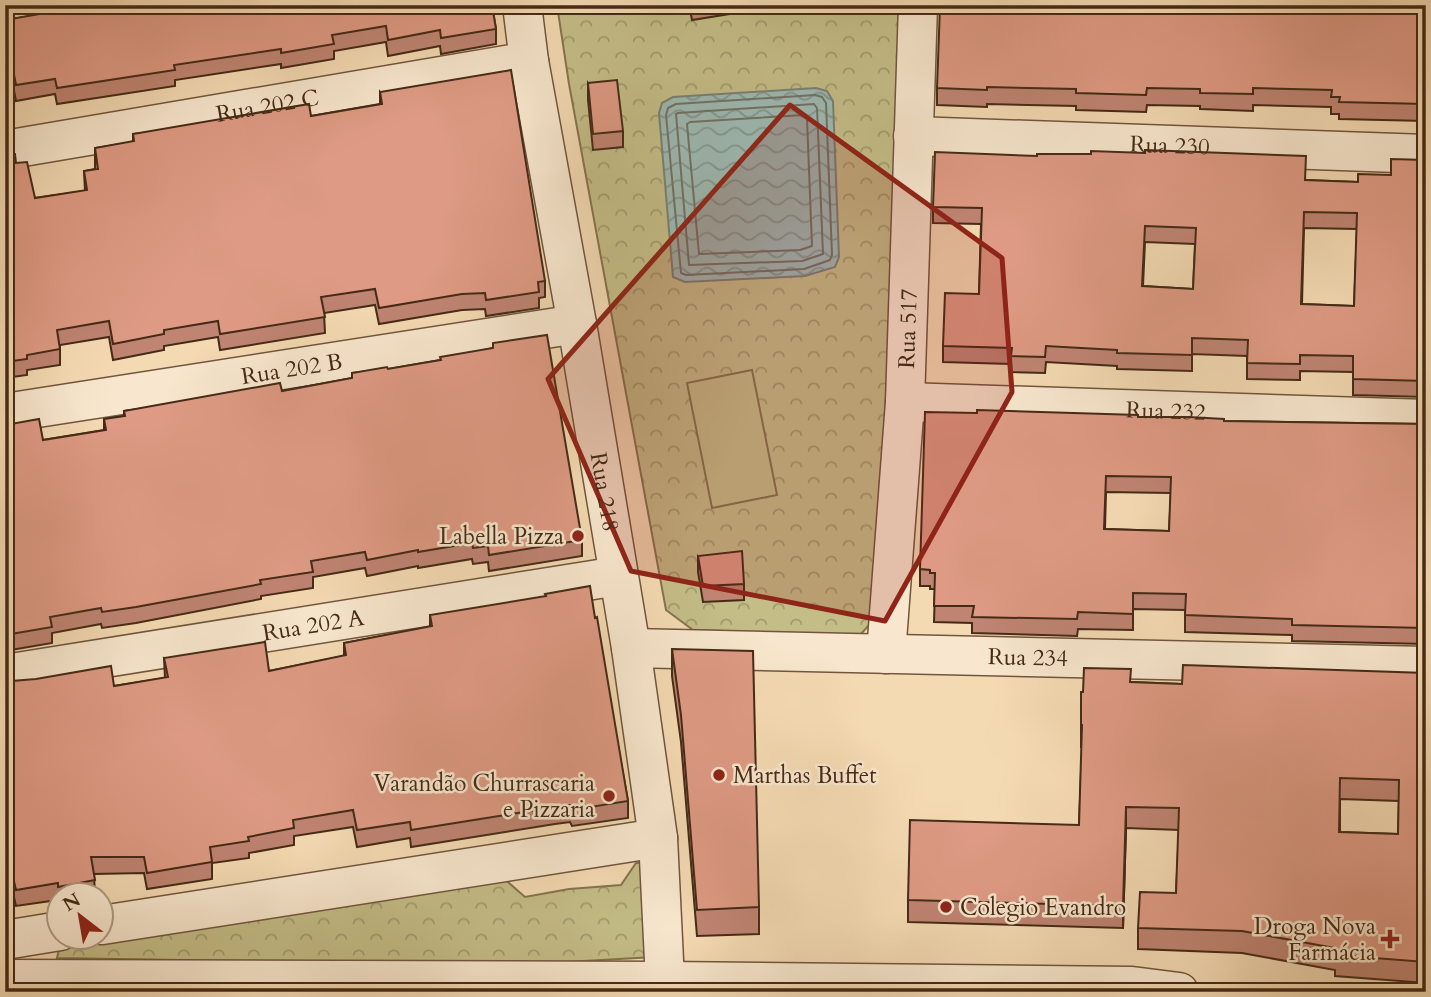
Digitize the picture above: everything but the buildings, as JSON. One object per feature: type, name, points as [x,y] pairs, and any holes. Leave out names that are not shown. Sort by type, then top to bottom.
[{"type":"street","name":"Rua 218","points":[[522,5],[529,61],[577,324],[631,648],[658,838],[666,981]]},
{"type":"street","name":"Rua 517","points":[[886,654],[905,402],[918,5]]},
{"type":"street","name":"Rua 202 C","points":[[5,150],[529,61]]},
{"type":"street","name":"Rua 230","points":[[913,136],[1426,154]]},
{"type":"street","name":"Rua 202 B","points":[[5,413],[577,324]]},
{"type":"street","name":"Rua 232","points":[[905,402],[1426,419]]},
{"type":"street","name":"Rua 202 A","points":[[5,674],[618,576]]},
{"type":"street","name":"Rua 234","points":[[631,648],[1426,666]]},
{"type":"street","points":[[116,923],[658,838]]},
{"type":"street","points":[[5,940],[46,933]]},
{"type":"street","points":[[5,979],[666,981],[1132,986],[1179,992]]},
{"type":"highlighted area","points":[[790,105],[1002,258],[1012,392],[885,621],[631,571],[548,379]]},
{"type":"green space","points":[[557,5],[911,5],[873,621],[859,636],[693,630],[666,610],[569,84]]},
{"type":"green space","points":[[752,370],[777,495],[712,508],[687,383]]},
{"type":"green space","points":[[636,863],[652,863],[654,957],[566,962],[57,958],[59,951],[116,951],[116,934],[306,898],[501,876],[525,897],[569,889],[621,885]]},
{"type":"water","points":[[816,88],[827,91],[833,101],[839,257],[835,267],[805,276],[685,282],[673,277],[659,113],[662,103],[673,97]]},
{"type":"place","name":"Labella Pizza","points":[[578,536]]},
{"type":"place","name":"Marthas Buffet","points":[[719,775]]},
{"type":"place","name":"Varandão Churrascaria e Pizzaria","points":[[609,796]]},
{"type":"place","name":"Colegio Evandro","points":[[946,907]]},
{"type":"place","name":"Droga Nova Farmácia","points":[[1390,939]]}]
